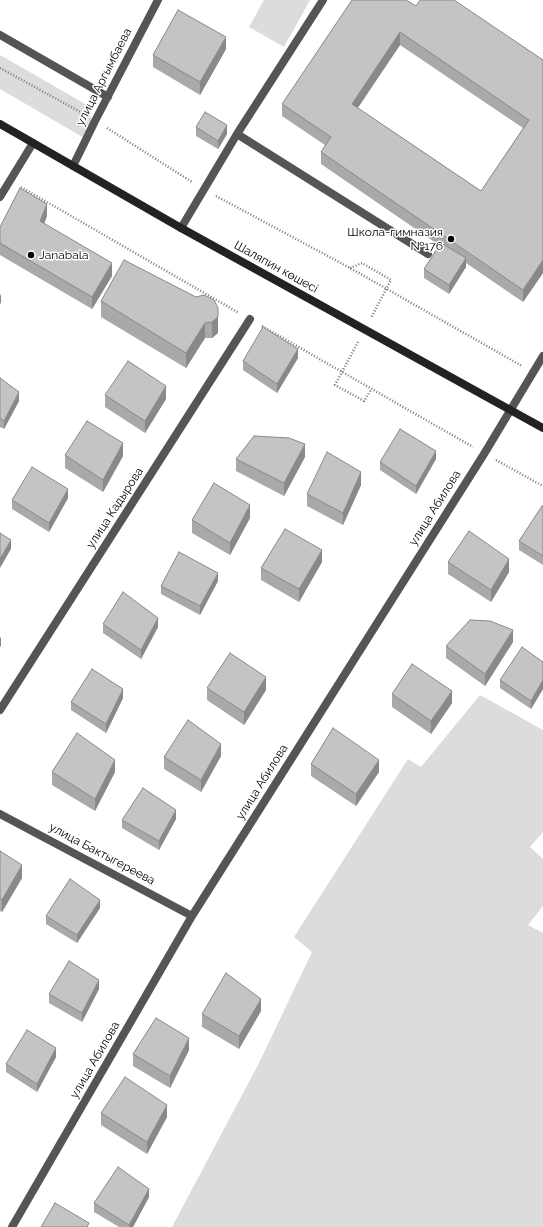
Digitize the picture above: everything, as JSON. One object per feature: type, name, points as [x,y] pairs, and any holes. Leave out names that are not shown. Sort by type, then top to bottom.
[{"type":"main road","name":"Шаляпин көшесі","points":[[0,124],[180,228],[543,428]]},
{"type":"street","name":"улица Аргымбаева","points":[[73,166],[95,120],[158,0]]},
{"type":"street","points":[[180,228],[237,134],[323,0]]},
{"type":"street","points":[[0,35],[108,97]]},
{"type":"street","points":[[237,134],[428,254]]},
{"type":"street","points":[[0,197],[33,143]]},
{"type":"street","name":"улица Кадырова","points":[[0,710],[250,319]]},
{"type":"street","name":"улица Абилова","points":[[12,1227],[192,916],[484,454],[543,356]]},
{"type":"street","name":"улица Бактыгереева","points":[[0,814],[192,916]]},
{"type":"path","points":[[0,68],[95,120],[204,189],[350,268],[533,372]]},
{"type":"path","points":[[10,180],[371,390],[543,486]]},
{"type":"path","points":[[350,268],[362,263],[391,280]]},
{"type":"path","points":[[335,385],[364,401],[371,390]]},
{"type":"shaded area","points":[[264,0],[310,0],[284,47],[249,27]]},
{"type":"shaded area","points":[[0,55],[87,105],[93,125],[86,139],[0,89]]},
{"type":"shaded area","points":[[480,695],[543,730],[543,832],[530,847],[543,859],[543,906],[528,925],[543,933],[543,1227],[172,1227],[259,1063],[312,952],[294,937],[408,759],[421,767]]},
{"type":"building","points":[[352,0],[406,0],[416,6],[420,0],[454,0],[543,60],[543,260],[523,290],[321,152],[331,137],[282,104]],"holes":[[[400,32],[529,120],[481,191],[352,104]]]},
{"type":"building","points":[[178,10],[226,37],[200,82],[153,55]]},
{"type":"building","points":[[205,112],[227,125],[218,141],[196,127]]},
{"type":"building","points":[[20,188],[47,204],[40,221],[112,263],[92,297],[0,243],[0,227]]},
{"type":"building","points":[[441,243],[466,258],[449,285],[424,269]]},
{"type":"building","points":[[124,260],[196,297],[204,295],[214,300],[218,308],[218,317],[212,322],[205,323],[186,353],[101,301]]},
{"type":"building","points":[[263,327],[298,349],[277,384],[243,361]]},
{"type":"building","points":[[128,361],[166,386],[145,421],[105,395]]},
{"type":"building","points":[[0,378],[19,392],[4,421],[0,418]]},
{"type":"building","points":[[87,421],[123,443],[103,480],[65,455]]},
{"type":"building","points":[[400,429],[436,451],[416,486],[380,462]]},
{"type":"building","points":[[254,436],[289,438],[305,444],[284,483],[236,459]]},
{"type":"building","points":[[327,452],[361,472],[343,513],[307,494]]},
{"type":"building","points":[[32,467],[68,489],[49,523],[12,500]]},
{"type":"building","points":[[214,483],[250,505],[230,543],[192,520]]},
{"type":"building","points":[[543,506],[543,556],[519,541]]},
{"type":"building","points":[[285,529],[322,550],[299,589],[261,568]]},
{"type":"building","points":[[469,531],[509,559],[491,590],[448,562]]},
{"type":"building","points":[[0,533],[11,540],[0,559]]},
{"type":"building","points":[[179,552],[218,573],[200,606],[161,586]]},
{"type":"building","points":[[123,592],[158,618],[141,650],[103,624]]},
{"type":"building","points":[[470,620],[490,621],[513,630],[485,674],[446,646]]},
{"type":"building","points":[[522,647],[543,662],[543,680],[531,701],[500,680]]},
{"type":"building","points":[[230,653],[266,677],[244,712],[207,688]]},
{"type":"building","points":[[412,664],[452,691],[431,721],[392,694]]},
{"type":"building","points":[[92,669],[123,689],[106,724],[71,702]]},
{"type":"building","points":[[188,720],[221,744],[201,780],[164,757]]},
{"type":"building","points":[[333,728],[379,760],[356,794],[311,764]]},
{"type":"building","points":[[77,733],[115,760],[95,799],[52,772]]},
{"type":"building","points":[[143,788],[176,810],[159,841],[122,820]]},
{"type":"building","points":[[0,851],[22,865],[2,900],[0,899]]},
{"type":"building","points":[[70,879],[100,900],[77,935],[46,916]]},
{"type":"building","points":[[69,961],[99,980],[82,1013],[49,994]]},
{"type":"building","points":[[226,973],[261,999],[239,1036],[202,1014]]},
{"type":"building","points":[[156,1018],[189,1038],[170,1076],[133,1054]]},
{"type":"building","points":[[27,1030],[56,1048],[37,1084],[6,1064]]},
{"type":"building","points":[[125,1077],[167,1105],[147,1142],[101,1113]]},
{"type":"building","points":[[118,1167],[149,1189],[129,1225],[94,1203]]},
{"type":"building","points":[[55,1203],[89,1223],[87,1227],[41,1227]]},
{"type":"place","name":"Школа-гимназия №176","points":[[451,239]]},
{"type":"place","name":"Janabala","points":[[31,255]]}]
